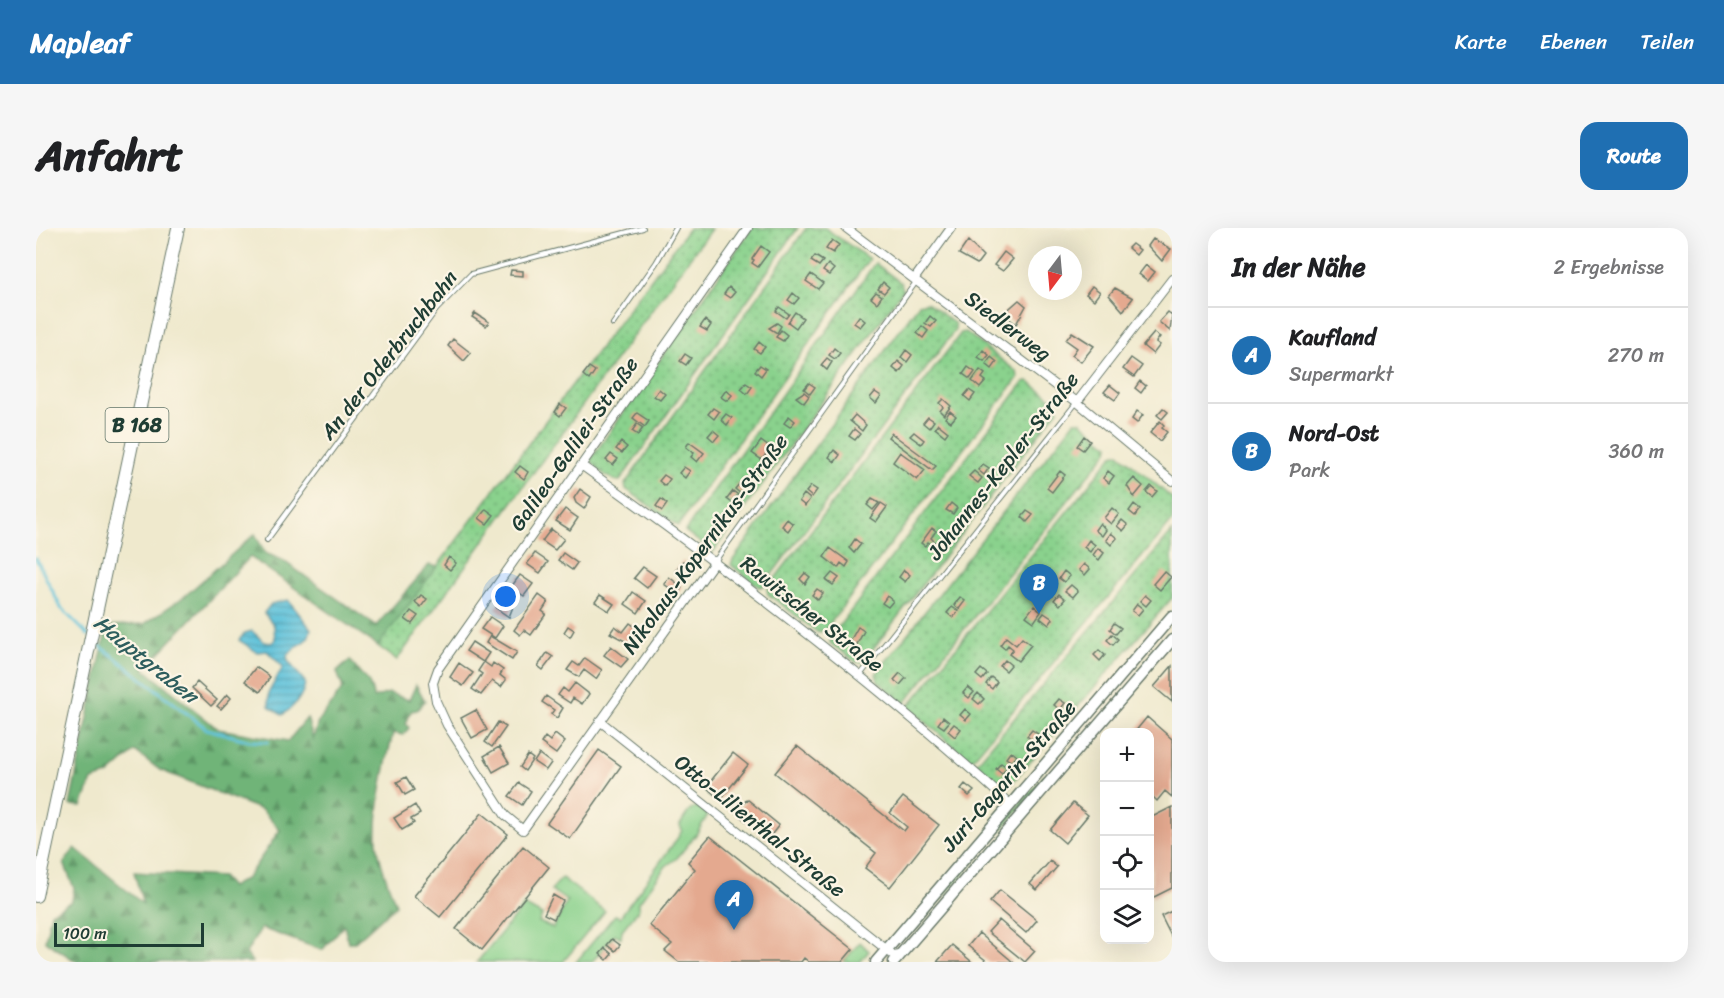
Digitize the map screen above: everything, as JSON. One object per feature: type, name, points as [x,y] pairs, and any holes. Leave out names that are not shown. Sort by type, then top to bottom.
[{"type":"main road","name":"B 168","points":[[36,896],[178,228]]},
{"type":"street","name":"Galileo-Galilei-Straße","points":[[523,830],[505,815],[447,725],[436,701],[433,683],[438,669],[748,228]]},
{"type":"street","name":"Siedlerweg","points":[[846,228],[1077,402],[1172,481]]},
{"type":"street","points":[[916,279],[951,228]]},
{"type":"street","name":"Johannes-Kepler-Straße","points":[[1077,402],[1172,279]]},
{"type":"street","name":"Rawitscher Straße","points":[[581,465],[715,561],[861,674],[1010,804]]},
{"type":"street","name":"Nikolaus-Kopernikus-Straße","points":[[523,830],[715,561]]},
{"type":"street","name":"Juri-Gagarin-Straße","points":[[876,962],[1172,616]]},
{"type":"street","name":"Juri-Gagarin-Straße","points":[[895,960],[1172,640]]},
{"type":"street","name":"Otto-Lilienthal-Straße","points":[[600,722],[887,950],[895,960]]},
{"type":"lane","name":"An der Oderbruchbahn","points":[[267,540],[436,310],[471,274],[643,228]]},
{"type":"lane","points":[[613,324],[656,262],[676,228]]},
{"type":"lane","name":"Nikolaus-Kopernikus-Straße","points":[[715,561],[916,279]]},
{"type":"lane","name":"Johannes-Kepler-Straße","points":[[861,674],[1077,402]]},
{"type":"green space","points":[[689,228],[711,229],[397,660],[378,646]]},
{"type":"green space","points":[[752,228],[798,228],[620,481],[608,477],[596,467],[591,459]]},
{"type":"green space","points":[[806,228],[825,228],[869,259],[678,526],[626,489],[625,484]]},
{"type":"green space","points":[[875,263],[901,283],[903,290],[713,552],[685,531]]},
{"type":"green space","points":[[927,302],[955,324],[955,330],[763,586],[759,587],[731,565],[733,560],[919,304]]},
{"type":"green space","points":[[966,332],[1017,372],[1018,378],[824,631],[817,632],[768,594],[767,589],[961,333]]},
{"type":"green space","points":[[1028,381],[1056,402],[1058,409],[863,662],[856,662],[830,643],[831,637],[1024,382]]},
{"type":"green space","points":[[1075,421],[1080,421],[1109,445],[1108,451],[904,704],[878,681],[876,674]]},
{"type":"green space","points":[[1119,453],[1172,498],[1172,521],[971,761],[908,707],[1113,455]]},
{"type":"green space","points":[[1172,532],[1172,598],[1008,787],[1002,788],[975,765]]},
{"type":"green space","points":[[255,534],[265,553],[282,560],[376,626],[429,565],[438,567],[378,646],[250,557],[144,669],[218,729],[288,741],[307,718],[313,739],[318,722],[343,688],[337,672],[350,660],[371,686],[373,698],[389,693],[409,700],[416,685],[425,701],[417,710],[411,711],[406,724],[409,728],[403,735],[393,733],[379,802],[378,851],[396,905],[355,942],[348,942],[344,925],[322,950],[261,928],[246,953],[252,962],[77,962],[45,941],[51,913],[72,901],[74,888],[64,863],[75,848],[143,904],[134,872],[222,877],[231,887],[247,878],[280,830],[262,810],[160,770],[135,751],[108,775],[92,780],[82,806],[70,805],[107,626],[144,624],[185,596]]},
{"type":"green space","points":[[1044,776],[1045,779],[913,933],[909,930]]},
{"type":"green space","points":[[699,807],[708,815],[695,836],[677,858],[666,866],[639,902],[639,909],[622,930],[621,938],[615,934],[592,962],[576,962],[615,915],[620,917],[679,836],[682,830],[680,825],[686,816],[690,811]]},
{"type":"green space","points":[[562,878],[605,911],[563,962],[477,962],[524,905],[542,915],[539,922],[553,928],[567,901],[551,890]]},
{"type":"green space","points":[[860,942],[869,951],[860,962],[843,962]]},
{"type":"water","points":[[288,600],[311,629],[308,638],[287,655],[288,661],[305,682],[303,692],[297,701],[282,715],[269,706],[269,692],[283,667],[267,651],[257,652],[239,640],[245,633],[252,631],[264,642],[271,643],[275,640],[274,625],[264,613],[271,604]]},
{"type":"building","points":[[1153,239],[1171,249],[1162,261],[1148,246]]},
{"type":"building","points":[[832,240],[839,245],[833,253],[826,249]]},
{"type":"building","points":[[968,241],[983,256],[977,264],[959,254]]},
{"type":"building","points":[[1132,244],[1140,250],[1136,255],[1128,248]]},
{"type":"building","points":[[761,246],[769,252],[758,267],[752,263],[754,260],[752,259]]},
{"type":"building","points":[[1004,252],[1013,259],[1003,271],[994,265]]},
{"type":"building","points":[[815,256],[823,261],[819,266],[811,261]]},
{"type":"building","points":[[828,264],[834,269],[829,275],[823,271]]},
{"type":"building","points":[[1146,265],[1155,272],[1148,281],[1139,274]]},
{"type":"building","points":[[511,270],[523,271],[523,276],[510,275]]},
{"type":"building","points":[[811,274],[823,283],[818,289],[806,281]]},
{"type":"building","points":[[883,282],[889,287],[884,293],[878,289]]},
{"type":"building","points":[[1092,286],[1100,292],[1094,300],[1086,294]]},
{"type":"building","points":[[729,287],[735,292],[730,298],[724,294]]},
{"type":"building","points":[[1115,288],[1133,298],[1123,311],[1109,295]]},
{"type":"building","points":[[876,292],[882,296],[877,303],[871,298]]},
{"type":"building","points":[[793,293],[799,298],[794,304],[788,300]]},
{"type":"building","points":[[1019,300],[1026,306],[1016,324],[1003,314]]},
{"type":"building","points":[[779,307],[789,314],[786,318],[776,311]]},
{"type":"building","points":[[795,312],[803,318],[796,328],[788,322]]},
{"type":"building","points":[[1168,312],[1172,315],[1170,331],[1159,322]]},
{"type":"building","points":[[475,313],[489,322],[486,326],[472,317]]},
{"type":"building","points":[[859,316],[865,321],[860,327],[854,323]]},
{"type":"building","points":[[930,316],[936,321],[931,327],[925,323]]},
{"type":"building","points":[[705,320],[711,325],[707,331],[700,327]]},
{"type":"building","points":[[777,323],[781,326],[777,333],[769,328]]},
{"type":"building","points":[[922,326],[928,331],[923,338],[917,333]]},
{"type":"building","points":[[781,330],[787,335],[783,341],[776,337]]},
{"type":"building","points":[[1072,332],[1094,346],[1081,362],[1072,355],[1077,348],[1066,340]]},
{"type":"building","points":[[1154,333],[1160,337],[1156,342],[1160,345],[1153,354],[1143,346]]},
{"type":"building","points":[[453,339],[471,353],[464,361],[448,346]]},
{"type":"building","points":[[759,342],[765,347],[760,353],[754,349]]},
{"type":"building","points":[[834,348],[840,353],[835,359],[829,355]]},
{"type":"building","points":[[906,350],[912,355],[907,362],[901,357]]},
{"type":"building","points":[[983,350],[989,355],[984,361],[978,357]]},
{"type":"building","points":[[685,354],[691,358],[686,365],[680,361]]},
{"type":"building","points":[[991,357],[997,362],[992,369],[986,364]]},
{"type":"building","points":[[827,358],[832,362],[827,370],[821,365]]},
{"type":"building","points":[[1131,358],[1142,366],[1134,377],[1123,369]]},
{"type":"building","points":[[898,361],[904,366],[899,373],[893,368]]},
{"type":"building","points":[[760,365],[766,369],[761,376],[755,371]]},
{"type":"building","points":[[589,367],[595,371],[589,380],[583,375]]},
{"type":"building","points":[[968,367],[975,372],[970,379],[963,374]]},
{"type":"building","points":[[980,370],[985,374],[982,378],[986,381],[980,388],[972,381]]},
{"type":"building","points":[[1140,381],[1146,386],[1141,393],[1135,388]]},
{"type":"building","points":[[746,383],[752,387],[747,394],[741,389]]},
{"type":"building","points":[[809,383],[815,387],[810,394],[804,389]]},
{"type":"building","points":[[1110,385],[1120,393],[1115,400],[1104,392]]},
{"type":"building","points":[[659,389],[665,394],[660,400],[654,396]]},
{"type":"building","points":[[726,390],[732,395],[727,401],[721,397]]},
{"type":"building","points":[[969,390],[975,394],[970,401],[964,396]]},
{"type":"building","points":[[804,392],[809,396],[804,403],[796,397]]},
{"type":"building","points":[[875,392],[881,396],[876,403],[870,398]]},
{"type":"building","points":[[943,399],[951,406],[944,415],[940,411],[943,407],[939,403]]},
{"type":"building","points":[[560,404],[566,408],[560,416],[555,412]]},
{"type":"building","points":[[713,408],[719,412],[714,419],[708,414]]},
{"type":"building","points":[[1163,408],[1168,412],[1162,419],[1157,415]]},
{"type":"building","points":[[950,411],[956,416],[951,422],[945,418]]},
{"type":"building","points":[[1137,411],[1143,415],[1137,423],[1132,419]]},
{"type":"building","points":[[637,413],[649,421],[645,427],[633,418]]},
{"type":"building","points":[[726,414],[732,418],[727,425],[721,420]]},
{"type":"building","points":[[855,415],[866,425],[862,431],[850,421]]},
{"type":"building","points":[[789,416],[795,421],[790,427],[784,423]]},
{"type":"building","points":[[928,417],[934,421],[929,428],[923,423]]},
{"type":"building","points":[[1160,421],[1164,425],[1162,428],[1167,432],[1160,441],[1150,433]]},
{"type":"building","points":[[637,424],[643,428],[638,435],[632,431]]},
{"type":"building","points":[[938,424],[948,432],[945,436],[935,428]]},
{"type":"building","points":[[854,429],[860,434],[855,440],[849,436]]},
{"type":"building","points":[[713,430],[719,435],[714,441],[708,436]]},
{"type":"building","points":[[914,432],[924,440],[921,444],[910,436]]},
{"type":"building","points":[[891,433],[936,466],[932,470],[888,437]]},
{"type":"building","points":[[1084,436],[1090,441],[1083,450],[1077,446]]},
{"type":"building","points":[[761,441],[770,448],[762,460],[752,453]]},
{"type":"building","points":[[621,442],[627,447],[622,453],[616,449]]},
{"type":"building","points":[[689,442],[704,453],[697,462],[691,457],[694,453],[686,447]]},
{"type":"building","points":[[834,450],[840,455],[835,462],[829,457]]},
{"type":"building","points":[[900,452],[925,470],[917,480],[893,462]]},
{"type":"building","points":[[611,454],[618,459],[613,465],[606,460]]},
{"type":"building","points":[[983,464],[989,468],[984,475],[978,470]]},
{"type":"building","points":[[520,466],[528,472],[524,479],[515,472]]},
{"type":"building","points":[[684,467],[690,471],[685,478],[679,473]]},
{"type":"building","points":[[974,471],[982,478],[978,483],[969,476]]},
{"type":"building","points":[[1060,471],[1065,475],[1052,492],[1047,488]]},
{"type":"building","points":[[1108,471],[1114,476],[1109,483],[1103,478]]},
{"type":"building","points":[[664,475],[670,479],[665,486],[659,481]]},
{"type":"building","points":[[1134,478],[1143,486],[1134,497],[1127,486]]},
{"type":"building","points":[[740,483],[746,488],[741,494],[735,489]]},
{"type":"building","points":[[811,486],[817,490],[812,497],[806,492]]},
{"type":"building","points":[[1151,486],[1157,491],[1152,497],[1146,492]]},
{"type":"building","points":[[580,489],[591,497],[584,509],[576,503],[574,498]]},
{"type":"building","points":[[733,491],[738,495],[732,503],[727,499]]},
{"type":"building","points":[[804,494],[810,499],[805,506],[799,501]]},
{"type":"building","points":[[661,499],[667,504],[662,511],[656,506]]},
{"type":"building","points":[[872,499],[879,503],[873,510],[867,505]]},
{"type":"building","points":[[881,503],[887,507],[876,522],[870,518]]},
{"type":"building","points":[[951,503],[957,508],[953,514],[946,510]]},
{"type":"building","points":[[1134,504],[1140,509],[1135,516],[1129,511]]},
{"type":"building","points":[[1112,508],[1119,514],[1111,524],[1104,518]]},
{"type":"building","points":[[486,509],[494,515],[487,524],[479,518]]},
{"type":"building","points":[[565,509],[578,518],[570,530],[556,521]]},
{"type":"building","points":[[1027,511],[1033,515],[1027,522],[1022,517]]},
{"type":"building","points":[[787,519],[793,524],[788,531],[782,526]]},
{"type":"building","points":[[1122,520],[1128,525],[1123,531],[1117,526]]},
{"type":"building","points":[[1100,523],[1106,530],[1102,536],[1095,530]]},
{"type":"building","points":[[932,528],[936,531],[931,538],[935,542],[932,545],[928,542],[925,546],[921,543]]},
{"type":"building","points":[[551,529],[564,539],[555,550],[542,541]]},
{"type":"building","points":[[1111,533],[1117,538],[1111,545],[1106,540]]},
{"type":"building","points":[[855,539],[861,544],[854,553],[849,548]]},
{"type":"building","points":[[1089,540],[1095,545],[1090,552],[1084,547]]},
{"type":"building","points":[[830,548],[849,562],[846,567],[841,563],[838,568],[824,557]]},
{"type":"building","points":[[1098,548],[1104,553],[1099,560],[1093,555]]},
{"type":"building","points":[[535,553],[548,562],[540,573],[527,564]]},
{"type":"building","points":[[563,553],[577,563],[572,570],[558,560]]},
{"type":"building","points":[[449,557],[456,563],[450,570],[444,565]]},
{"type":"building","points":[[751,557],[756,561],[751,568],[746,565]]},
{"type":"building","points":[[683,561],[692,568],[685,578],[675,571]]},
{"type":"building","points":[[1084,564],[1090,569],[1085,575],[1079,570]]},
{"type":"building","points":[[643,567],[656,576],[647,588],[634,578]]},
{"type":"building","points":[[904,570],[910,575],[905,582],[899,577]]},
{"type":"building","points":[[1064,571],[1070,576],[1064,582],[1059,578]]},
{"type":"building","points":[[1164,571],[1171,577],[1160,590],[1153,584]]},
{"type":"building","points":[[805,573],[810,577],[805,584],[800,579]]},
{"type":"building","points":[[832,573],[839,578],[833,585],[826,580]]},
{"type":"building","points":[[520,575],[533,584],[524,596],[511,587]]},
{"type":"building","points":[[669,577],[682,587],[678,594],[664,584]]},
{"type":"building","points":[[1048,585],[1054,590],[1049,597],[1043,592]]},
{"type":"building","points":[[1071,585],[1078,591],[1073,597],[1065,591]]},
{"type":"building","points":[[817,589],[823,593],[818,600],[812,595]]},
{"type":"building","points":[[633,592],[646,601],[638,613],[625,604]]},
{"type":"building","points":[[1059,594],[1065,599],[1060,605],[1054,600]]},
{"type":"building","points":[[421,595],[427,599],[421,607],[415,602]]},
{"type":"building","points":[[539,595],[548,602],[542,611],[546,614],[531,635],[524,630],[520,635],[514,630]]},
{"type":"building","points":[[600,595],[614,604],[609,611],[595,602]]},
{"type":"building","points":[[1145,595],[1151,600],[1146,606],[1140,601]]},
{"type":"building","points":[[887,596],[893,601],[888,607],[882,603]]},
{"type":"building","points":[[504,597],[514,604],[509,617],[496,608]]},
{"type":"building","points":[[960,597],[965,601],[959,609],[954,605]]},
{"type":"building","points":[[795,598],[802,603],[797,609],[790,604]]},
{"type":"building","points":[[1137,604],[1143,609],[1138,615],[1132,611]]},
{"type":"building","points":[[1034,606],[1041,612],[1034,622],[1026,616]]},
{"type":"building","points":[[952,607],[958,611],[953,618],[947,613]]},
{"type":"building","points":[[411,611],[418,616],[412,624],[405,619]]},
{"type":"building","points":[[1044,613],[1053,619],[1049,625],[1040,618]]},
{"type":"building","points":[[490,617],[503,626],[495,638],[481,629]]},
{"type":"building","points":[[630,623],[645,634],[636,647],[610,633],[615,626],[623,632]]},
{"type":"building","points":[[1114,623],[1121,628],[1116,634],[1110,629]]},
{"type":"building","points":[[568,626],[574,630],[570,637],[564,632]]},
{"type":"building","points":[[858,627],[864,631],[856,646],[850,641]]},
{"type":"building","points":[[1112,634],[1118,639],[1113,645],[1107,640]]},
{"type":"building","points":[[490,636],[517,652],[512,660],[486,643]]},
{"type":"building","points":[[1006,637],[1016,645],[1022,638],[1031,645],[1018,661],[1009,654],[1013,649],[1008,645],[1005,649],[1000,645]]},
{"type":"building","points":[[472,642],[489,653],[483,662],[466,651]]},
{"type":"building","points":[[611,646],[628,659],[621,667],[604,655]]},
{"type":"building","points":[[1099,650],[1105,655],[1100,661],[1094,655]]},
{"type":"building","points":[[547,653],[553,657],[543,670],[538,666]]},
{"type":"building","points":[[585,658],[602,670],[596,679],[584,670],[579,677],[567,670],[573,662],[579,666]]},
{"type":"building","points":[[1005,660],[1011,665],[1006,671],[1000,666]]},
{"type":"building","points":[[484,662],[491,667],[493,663],[503,670],[500,675],[506,680],[501,687],[492,681],[481,695],[472,689],[482,674],[478,671]]},
{"type":"building","points":[[459,663],[473,673],[463,686],[450,677]]},
{"type":"building","points":[[1172,666],[1172,702],[1154,687]]},
{"type":"building","points":[[256,667],[270,677],[260,692],[245,681]]},
{"type":"building","points":[[981,669],[987,674],[982,680],[976,675]]},
{"type":"building","points":[[900,673],[906,678],[900,685],[894,680]]},
{"type":"building","points":[[991,677],[997,682],[992,689],[986,684]]},
{"type":"building","points":[[197,682],[217,700],[211,706],[192,688]]},
{"type":"building","points":[[575,683],[589,694],[582,704],[573,698],[570,703],[558,695],[563,688],[568,692]]},
{"type":"building","points":[[968,687],[974,692],[969,698],[963,693]]},
{"type":"building","points":[[978,693],[984,699],[979,704],[973,699]]},
{"type":"building","points":[[227,694],[231,698],[221,709],[217,706]]},
{"type":"building","points":[[546,696],[563,708],[557,718],[551,714],[554,710],[542,702]]},
{"type":"building","points":[[1059,699],[1065,703],[1060,710],[1054,705]]},
{"type":"building","points":[[965,709],[971,714],[966,720],[960,715]]},
{"type":"building","points":[[476,710],[487,730],[472,738],[461,718]]},
{"type":"building","points":[[943,717],[949,722],[944,728],[938,724]]},
{"type":"building","points":[[1147,717],[1172,739],[1172,797],[1165,791],[1157,801],[1154,798],[1154,728],[1138,728]]},
{"type":"building","points":[[498,722],[506,727],[492,747],[485,742]]},
{"type":"building","points":[[954,724],[961,729],[955,737],[948,731]]},
{"type":"building","points":[[1032,730],[1038,734],[1032,741],[1027,736]]},
{"type":"building","points":[[555,734],[565,742],[556,754],[541,743],[545,737],[550,741]]},
{"type":"building","points":[[797,746],[904,831],[907,827],[890,813],[903,797],[939,825],[890,887],[865,868],[876,853],[775,773]]},
{"type":"building","points":[[499,747],[509,763],[493,772],[484,756]]},
{"type":"building","points":[[599,750],[621,766],[570,839],[547,823]]},
{"type":"building","points":[[1011,751],[1017,756],[1012,762],[1006,758]]},
{"type":"building","points":[[733,753],[748,765],[720,800],[706,787]]},
{"type":"building","points":[[539,754],[551,763],[546,770],[534,762]]},
{"type":"building","points":[[528,755],[533,759],[525,771],[520,767]]},
{"type":"building","points":[[1001,763],[1007,767],[1002,774],[996,769]]},
{"type":"building","points":[[406,777],[414,790],[405,795],[397,782]]},
{"type":"building","points":[[519,783],[531,791],[522,805],[509,796]]},
{"type":"building","points":[[965,784],[974,791],[969,796],[961,789]]},
{"type":"building","points":[[747,799],[779,825],[768,839],[736,813]]},
{"type":"building","points":[[1073,803],[1088,815],[1065,843],[1050,830]]},
{"type":"building","points":[[415,805],[420,814],[411,819],[414,823],[402,830],[394,818]]},
{"type":"building","points":[[1172,807],[1172,888],[1154,897],[1154,836],[1154,816]]},
{"type":"building","points":[[482,813],[508,834],[440,917],[414,896]]},
{"type":"building","points":[[710,836],[853,949],[842,962],[809,962],[804,958],[801,962],[679,962],[665,951],[672,944],[649,925],[695,869],[688,862]]},
{"type":"building","points":[[523,846],[549,867],[482,950],[456,929]]},
{"type":"building","points":[[1050,861],[1057,867],[1037,890],[1030,884]]},
{"type":"building","points":[[1000,890],[1037,920],[1026,933],[990,902]]},
{"type":"building","points":[[553,895],[563,901],[554,919],[544,914]]},
{"type":"building","points":[[1172,911],[1172,938],[1161,916]]},
{"type":"building","points":[[999,920],[1035,951],[1025,962],[988,932]]},
{"type":"building","points":[[979,933],[1013,962],[988,962],[968,946]]},
{"type":"building","points":[[612,939],[620,945],[615,951],[607,945]]},
{"type":"building","points":[[952,945],[972,962],[937,962]]},
{"type":"building","points":[[605,948],[612,954],[607,960],[600,954]]},
{"type":"waterway","name":"Hauptgraben","points":[[36,558],[61,608],[88,635]]},
{"type":"waterway","name":"Hauptgraben","points":[[95,642],[207,729],[250,741],[268,742]]},
{"type":"place","name":"Nord-Ost","points":[[1039,614]]},
{"type":"place","name":"Kaufland","points":[[734,930]]}]
